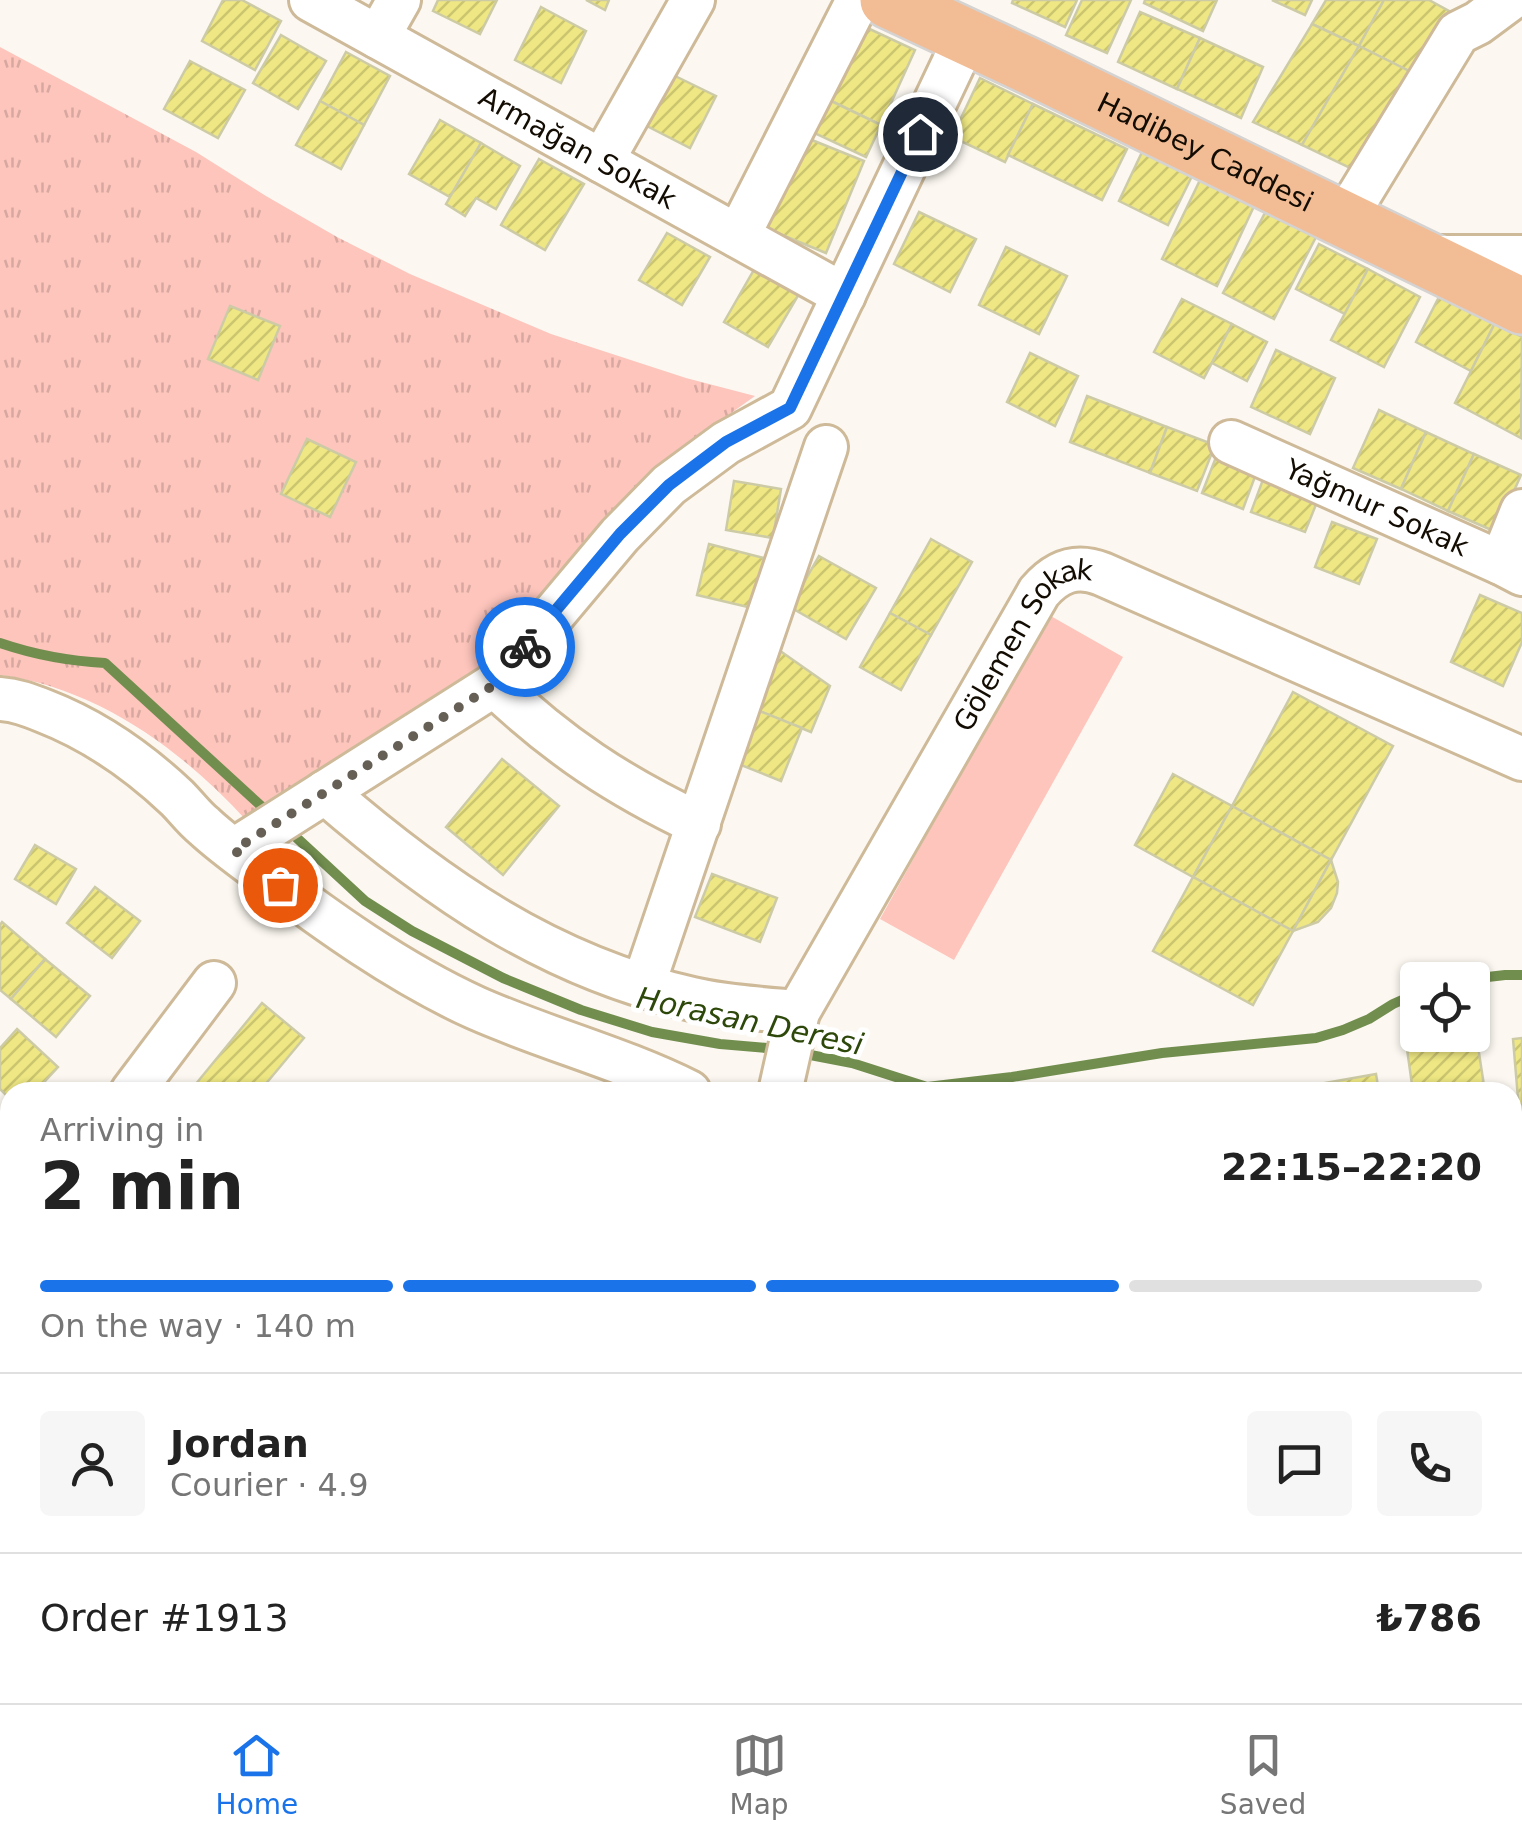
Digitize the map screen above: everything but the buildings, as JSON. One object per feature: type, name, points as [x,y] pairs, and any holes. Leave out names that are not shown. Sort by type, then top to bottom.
[{"type":"main road","name":"Hadibey Caddesi","points":[[888,0],[1522,306]]},
{"type":"street","name":"Armağan Sokak","points":[[311,0],[844,295]]},
{"type":"street","points":[[378,37],[399,0]]},
{"type":"street","points":[[602,161],[693,0]]},
{"type":"street","points":[[738,236],[858,0]]},
{"type":"street","points":[[1344,220],[1458,33],[1494,3]]},
{"type":"street","points":[[234,850],[494,685],[620,534],[669,485],[726,442],[790,408],[966,37]]},
{"type":"street","points":[[1420,257],[1522,257]]},
{"type":"street","name":"Yağmur Sokak","points":[[1231,442],[1511,569]]},
{"type":"street","points":[[644,986],[826,446]]},
{"type":"street","points":[[1511,569],[1522,512]]},
{"type":"street","name":"Gölemen Sokak","points":[[782,1082],[798,1012],[1039,592],[1059,573],[1093,570],[1522,759]]},
{"type":"street","points":[[494,685],[539,726],[601,772],[698,824]]},
{"type":"street","points":[[0,699],[58,716],[122,753],[234,850],[319,913],[426,982],[474,1007],[666,1082]]},
{"type":"street","points":[[326,792],[420,869],[484,913],[554,952],[644,986],[729,1005],[798,1012]]},
{"type":"street","points":[[140,1082],[214,983]]},
{"type":"green space","points":[[0,47],[196,152],[337,237],[410,274],[551,334],[755,396],[713,426],[508,651],[246,820],[194,769],[135,726],[70,693],[0,675]]},
{"type":"green space","points":[[1049,615],[1123,657],[954,960],[880,919]]},
{"type":"waterway","name":"Horasan Deresi","points":[[0,643],[52,657],[105,663],[272,816]]},
{"type":"waterway","name":"Horasan Deresi","points":[[285,827],[365,901],[412,931],[503,978],[581,1010],[652,1032],[778,1049]]},
{"type":"waterway","name":"Horasan Deresi","points":[[1490,977],[1522,975]]},
{"type":"waterway","name":"Horasan Deresi","points":[[970,1082],[1162,1053],[1316,1038],[1369,1019],[1400,1001]]},
{"type":"waterway","name":"Horasan Deresi","points":[[800,1053],[852,1063],[911,1082]]},
{"type":"way so far","points":[[280,885],[234,850],[494,685],[525,647]]},
{"type":"route","points":[[525,647],[620,534],[669,485],[726,442],[790,408],[920,134]]}]
